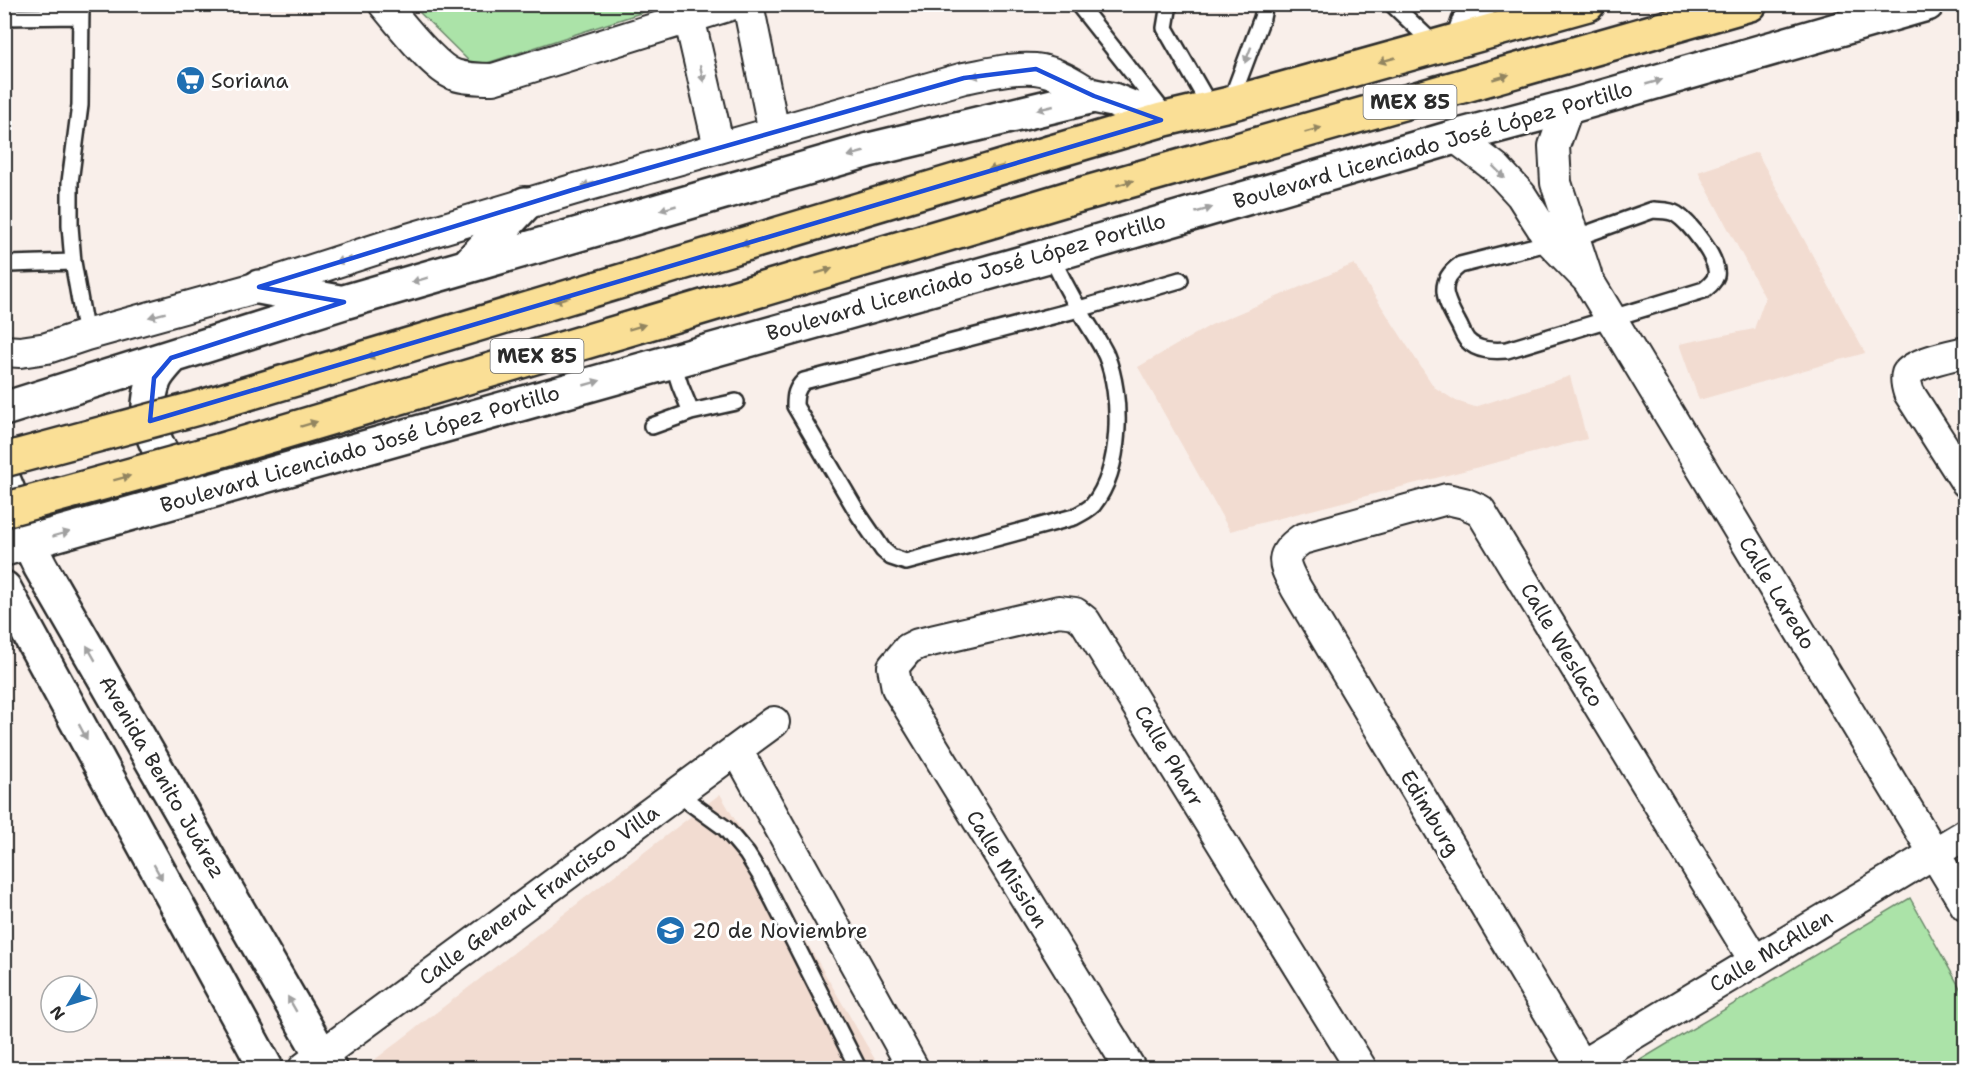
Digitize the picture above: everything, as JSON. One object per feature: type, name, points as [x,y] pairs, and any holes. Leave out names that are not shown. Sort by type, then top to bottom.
[{"type":"highway","name":"MEX 85","points":[[4,460],[205,406],[1165,119],[1220,106],[1588,4]]},
{"type":"highway","name":"Boulevard Licenciado José López Portillo","points":[[4,510],[222,450],[1069,198],[1750,4]]},
{"type":"street","points":[[384,4],[432,60],[453,75],[474,79],[493,79],[734,4]]},
{"type":"street","points":[[748,4],[774,132]]},
{"type":"street","points":[[1450,42],[1469,22],[1480,4]]},
{"type":"street","name":"Boulevard Licenciado José López Portillo","points":[[17,546],[1051,255],[1455,137],[1927,4]]},
{"type":"street","points":[[689,17],[719,147]]},
{"type":"street","points":[[4,351],[20,352],[47,348],[259,287],[408,239],[719,147],[943,84],[1012,70],[1036,69],[1058,76],[1094,96],[1113,100],[1165,119]]},
{"type":"street","points":[[4,410],[344,302],[869,150],[1094,96]]},
{"type":"street","name":"Calle Laredo","points":[[1563,240],[1554,146],[1568,107]]},
{"type":"street","name":"Calle Laredo","points":[[1455,137],[1496,168],[1563,240],[1965,906]]},
{"type":"street","points":[[467,266],[525,204]]},
{"type":"street","points":[[259,287],[344,302]]},
{"type":"street","points":[[1965,352],[1919,366],[1906,376],[1909,393],[1965,482]]},
{"type":"street","points":[[171,358],[154,378],[148,407],[152,436],[166,462],[189,481],[217,490]]},
{"type":"street","name":"Avenida Benito Juárez","points":[[4,481],[17,546],[318,1064]]},
{"type":"street","name":"Calle Weslaco","points":[[1284,557],[1292,546],[1302,539],[1424,504],[1446,499],[1480,510],[1754,960]]},
{"type":"street","name":"Edimburg","points":[[1284,557],[1285,566],[1296,588],[1579,1067]]},
{"type":"street","points":[[4,588],[266,1068]]},
{"type":"street","name":"Calle Pharr","points":[[893,667],[908,649],[918,644],[1059,611],[1080,616],[1091,628],[1360,1068]]},
{"type":"street","name":"Calle Mission","points":[[893,667],[897,688],[1130,1068]]},
{"type":"street","name":"Calle General Francisco Villa","points":[[318,1064],[774,722]]},
{"type":"street","points":[[737,750],[913,1068]]},
{"type":"street","name":"Calle McAllen","points":[[1579,1067],[1965,834]]},
{"type":"lane","points":[[1078,4],[1165,119]]},
{"type":"lane","points":[[1170,4],[1165,28],[1220,106],[1262,18],[1264,4]]},
{"type":"lane","points":[[1392,4],[1450,42]]},
{"type":"lane","points":[[4,17],[81,10],[80,105],[70,182],[70,226],[73,262],[86,335]]},
{"type":"lane","points":[[1653,210],[1674,212],[1687,222],[1716,265],[1716,275],[1712,284],[1704,290],[1610,318],[1507,350],[1489,351],[1467,339],[1446,300],[1445,285],[1450,272],[1460,265],[1563,240],[1653,210]]},
{"type":"lane","points":[[1051,255],[1079,309],[1106,355],[1115,386],[1117,407],[1115,439],[1111,468],[1101,492],[1092,507],[1074,518],[906,562],[891,557],[882,550],[859,515],[795,406],[795,395],[804,381],[1079,309],[1180,280]]},
{"type":"lane","points":[[4,262],[9,264],[73,262]]},
{"type":"lane","points":[[672,360],[691,412]]},
{"type":"lane","points":[[652,426],[691,412],[736,402]]},
{"type":"lane","points":[[678,794],[725,828],[747,854],[762,878],[858,1068]]},
{"type":"highlighted area","points":[[1036,69],[1094,96],[1161,120],[150,421],[154,378],[171,358],[344,302],[259,287],[572,190],[964,78]]},
{"type":"shaded area","points":[[1757,152],[1865,353],[1699,400],[1679,344],[1754,329],[1765,298],[1698,172]]},
{"type":"shaded area","points":[[1354,264],[1434,387],[1456,401],[1475,407],[1570,376],[1587,439],[1230,531],[1138,367],[1211,325]]},
{"type":"shaded area","name":"20 de Noviembre","points":[[720,794],[880,1068],[364,1068]]},
{"type":"green space","points":[[412,5],[665,5],[475,67]]},
{"type":"green space","points":[[1910,898],[1965,997],[1965,1068],[1627,1068]]},
{"type":"place","name":"Soriana","points":[[190,81]]},
{"type":"place","name":"20 de Noviembre","points":[[671,931]]}]
